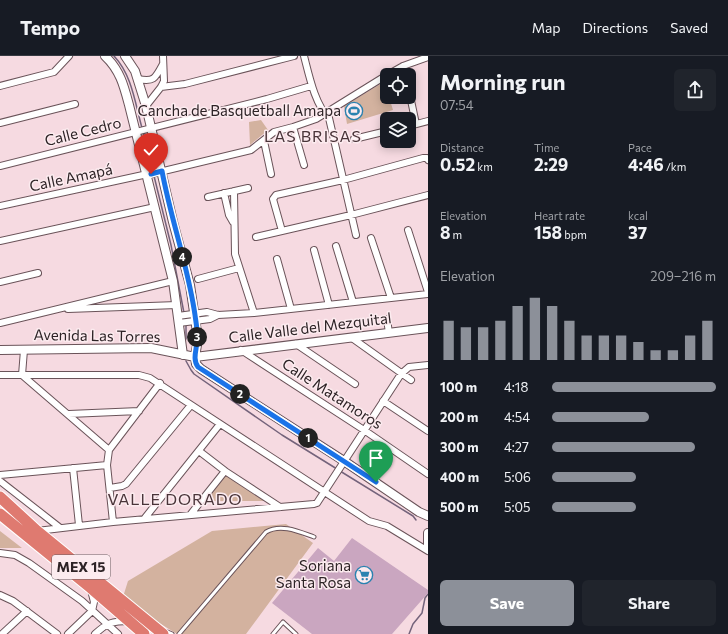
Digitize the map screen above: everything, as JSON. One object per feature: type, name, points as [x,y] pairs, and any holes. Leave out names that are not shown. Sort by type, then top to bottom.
[{"type":"highway","name":"MEX 15","points":[[0,497],[37,530],[163,634]]},
{"type":"highway","name":"MEX 15","points":[[0,514],[91,588],[144,634]]},
{"type":"street","points":[[0,86],[54,72],[69,56]]},
{"type":"street","points":[[105,56],[115,66],[122,79],[143,130],[154,173],[155,207],[173,281],[177,305],[198,339],[195,356],[198,367],[342,463],[419,512],[428,516]]},
{"type":"street","points":[[126,56],[135,70],[146,106],[143,130],[154,173],[172,222],[190,285],[183,355]]},
{"type":"street","points":[[149,81],[158,75],[163,56]]},
{"type":"street","points":[[138,78],[149,81],[161,87],[184,84],[294,56]]},
{"type":"street","points":[[304,56],[311,86],[324,114],[328,118],[356,235]]},
{"type":"street","name":"Calle Amapá","points":[[399,68],[428,57]]},
{"type":"street","points":[[146,106],[164,81],[162,64]]},
{"type":"street","name":"Calle Amapá","points":[[0,206],[154,173],[251,150],[275,132],[293,128],[316,119],[380,79]]},
{"type":"street","name":"Calle Cedro","points":[[0,166],[311,86]]},
{"type":"street","points":[[0,122],[75,104]]},
{"type":"street","points":[[416,124],[428,121]]},
{"type":"street","points":[[293,128],[304,165]]},
{"type":"street","points":[[354,139],[380,133]]},
{"type":"street","points":[[264,140],[272,174]]},
{"type":"street","points":[[282,231],[273,199],[276,195],[343,180],[423,158],[427,158],[428,160]]},
{"type":"street","points":[[208,197],[248,188]]},
{"type":"street","points":[[234,191],[235,252],[254,313]]},
{"type":"street","points":[[224,193],[229,215],[234,224]]},
{"type":"street","points":[[256,237],[428,195]]},
{"type":"street","points":[[0,241],[155,207]]},
{"type":"street","points":[[186,318],[210,319],[218,315],[254,313],[428,293],[408,230]]},
{"type":"street","points":[[371,238],[391,298]]},
{"type":"street","points":[[336,246],[353,302]]},
{"type":"street","points":[[314,250],[330,305]]},
{"type":"street","points":[[277,259],[291,309]]},
{"type":"street","points":[[198,279],[239,268]]},
{"type":"street","points":[[0,282],[38,273]]},
{"type":"street","points":[[0,323],[173,281]]},
{"type":"street","points":[[54,309],[177,305]]},
{"type":"street","points":[[387,319],[390,333]]},
{"type":"street","name":"Calle Valle del Mezquital","points":[[195,356],[428,328]]},
{"type":"street","points":[[352,338],[410,380]]},
{"type":"street","points":[[296,344],[356,384]]},
{"type":"street","name":"Avenida Las Torres","points":[[0,350],[151,348],[195,356]]},
{"type":"street","points":[[22,375],[24,350]]},
{"type":"street","name":"Calle Matamoros","points":[[240,350],[364,430],[428,474]]},
{"type":"street","points":[[37,530],[317,503],[401,374],[409,367],[428,364]]},
{"type":"street","points":[[0,375],[139,375],[150,378],[160,383],[191,405],[369,521],[387,526],[428,549],[428,533]]},
{"type":"street","points":[[22,375],[109,450]]},
{"type":"street","points":[[113,522],[107,465],[109,450],[160,383]]},
{"type":"street","points":[[383,401],[428,431]]},
{"type":"street","points":[[110,488],[126,484],[191,405]]},
{"type":"street","points":[[68,414],[139,411]]},
{"type":"street","points":[[144,519],[220,424]]},
{"type":"street","points":[[199,451],[225,471],[280,507]]},
{"type":"street","points":[[0,475],[107,465]]},
{"type":"street","points":[[73,468],[79,525]]},
{"type":"street","points":[[190,515],[225,471]]},
{"type":"street","points":[[0,481],[59,527]]},
{"type":"street","points":[[0,553],[15,555],[30,563],[82,601],[118,634]]},
{"type":"street","points":[[68,634],[92,611],[94,602],[91,588]]},
{"type":"street","points":[[0,595],[13,601],[57,634]]},
{"type":"street","points":[[2,634],[27,611]]},
{"type":"street","points":[[95,634],[106,624],[129,621]]},
{"type":"lane","points":[[180,634],[266,532],[273,529],[290,529],[314,537]]},
{"type":"lane","points":[[273,634],[283,622],[292,633],[296,634]]},
{"type":"lane","points":[[153,626],[172,634]]},
{"type":"shaded area","points":[[380,84],[380,104],[391,104],[393,110],[380,112],[380,114],[347,124],[344,106]]},
{"type":"shaded area","points":[[261,120],[268,130],[250,145],[249,122]]},
{"type":"shaded area","points":[[222,473],[270,501],[204,501]]},
{"type":"shaded area","points":[[286,524],[313,543],[246,634],[177,634],[122,600],[128,581],[212,531]]},
{"type":"shaded area","points":[[0,531],[22,548],[0,548]]},
{"type":"building","name":"Soriana Santa Rosa","points":[[352,538],[428,590],[428,593],[392,634],[312,634],[272,603],[318,548],[334,561]]},
{"type":"waterway","points":[[114,56],[125,72],[129,81],[142,128]]},
{"type":"waterway","points":[[143,131],[153,172]]},
{"type":"waterway","points":[[154,176],[171,245],[184,313]]},
{"type":"waterway","points":[[186,325],[186,339]]},
{"type":"waterway","points":[[186,361],[194,374],[282,435],[337,469]]},
{"type":"waterway","points":[[340,471],[413,516],[416,520]]},
{"type":"waterway","points":[[409,634],[413,624],[422,613],[425,598],[428,594]]},
{"type":"place","name":"Cancha de Basquetball Amapa","points":[[354,111]]},
{"type":"place","name":"Soriana Santa Rosa","points":[[364,575]]},
{"type":"district","name":"LAS BRISAS","points":[[313,136]]},
{"type":"district","name":"VALLE DORADO","points":[[175,499]]},
{"type":"route","points":[[151,174],[162,171],[172,222],[190,285],[198,339],[195,361],[198,367],[376,482]]}]
